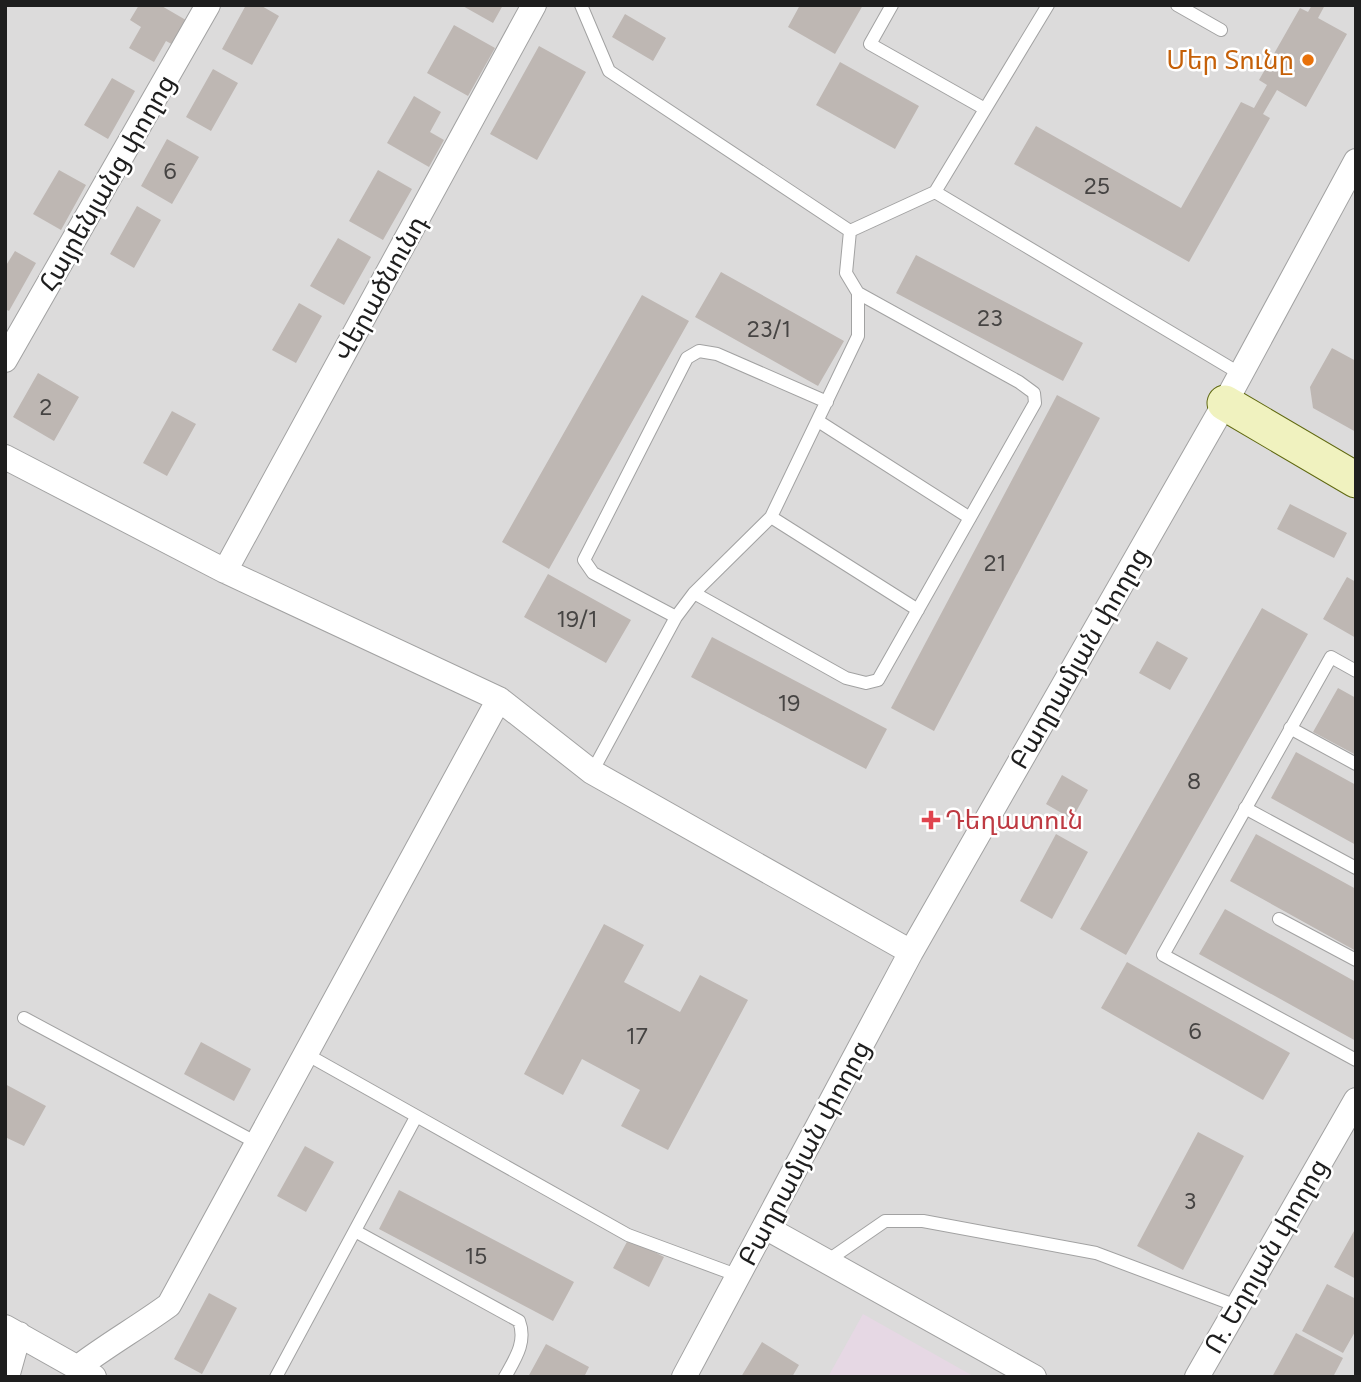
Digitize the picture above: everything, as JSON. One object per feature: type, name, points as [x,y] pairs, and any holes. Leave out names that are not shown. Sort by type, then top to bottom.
[{"type":"street","name":"Հայրենյանց փողոց","points":[[5,360],[208,5]]},
{"type":"street","name":"Վերածնունդ","points":[[225,571],[534,5]]},
{"type":"street","name":"Բաղրամյան փողոց","points":[[684,1377],[911,952],[1232,388],[1356,161]]},
{"type":"street","points":[[1232,388],[1356,481]]},
{"type":"street","points":[[10,463],[225,571],[499,699],[592,772],[911,952]]},
{"type":"street","points":[[7,1377],[12,1330],[85,1372],[109,1344],[169,1305],[499,699]]},
{"type":"street","name":"Ռ. Եղոյան փողոց","points":[[1197,1377],[1356,1100]]},
{"type":"street","points":[[765,1227],[1034,1377]]},
{"type":"lane","points":[[581,5],[609,71],[850,231]]},
{"type":"lane","points":[[892,5],[870,44],[985,109]]},
{"type":"lane","points":[[850,231],[935,192],[1048,5]]},
{"type":"lane","points":[[1177,5],[1221,30]]},
{"type":"lane","points":[[935,192],[1232,388]]},
{"type":"lane","points":[[694,593],[846,678],[866,683],[878,680],[1035,403],[1034,393],[858,293],[846,273],[850,231]]},
{"type":"lane","points":[[592,772],[676,617],[694,593],[771,517],[858,336],[858,293]]},
{"type":"lane","points":[[676,617],[593,573],[584,560],[687,358],[699,351],[717,354],[827,402]]},
{"type":"lane","points":[[818,421],[970,517]]},
{"type":"lane","points":[[771,517],[918,610]]},
{"type":"lane","points":[[1356,671],[1331,657],[1163,955],[1356,1060]]},
{"type":"lane","points":[[1290,729],[1356,764]]},
{"type":"lane","points":[[1245,808],[1356,868]]},
{"type":"lane","points":[[1279,919],[1356,960]]},
{"type":"lane","points":[[24,1018],[257,1143]]},
{"type":"lane","points":[[306,1054],[628,1235],[739,1276]]},
{"type":"lane","points":[[276,1377],[416,1118]]},
{"type":"lane","points":[[827,1261],[885,1221],[923,1221],[1096,1253],[1237,1306]]},
{"type":"lane","points":[[355,1231],[519,1321],[523,1332],[519,1350],[505,1377]]},
{"type":"shaded area","points":[[5,5],[1356,5],[1356,1377],[5,1377]]},
{"type":"shaded area","points":[[863,1314],[975,1377],[828,1377]]},
{"type":"building","points":[[139,5],[160,5],[191,23],[177,47],[166,41],[154,62],[129,48],[141,27],[130,20]]},
{"type":"building","points":[[246,5],[260,5],[279,16],[252,65],[222,49]]},
{"type":"building","points":[[461,5],[503,5],[493,23]]},
{"type":"building","points":[[800,5],[863,5],[835,54],[788,27]]},
{"type":"building","points":[[1312,5],[1325,5],[1318,18],[1347,34],[1306,107],[1277,90],[1263,114],[1270,118],[1189,262],[1014,164],[1036,126],[1181,208],[1241,102],[1254,108],[1267,85],[1259,80],[1300,8],[1308,12]]},
{"type":"building","points":[[625,14],[666,38],[653,61],[612,37]]},
{"type":"building","points":[[454,25],[495,48],[468,96],[427,73]]},
{"type":"building","points":[[539,46],[586,72],[537,160],[490,134]]},
{"type":"building","points":[[840,62],[919,106],[895,149],[816,105]]},
{"type":"building","points":[[213,69],[238,83],[211,131],[186,117]]},
{"type":"building","points":[[112,78],[135,91],[108,139],[84,125]]},
{"type":"building","points":[[414,96],[441,112],[430,132],[444,140],[429,167],[387,143]]},
{"type":"building","points":[[167,139],[199,157],[172,204],[141,186]]},
{"type":"building","points":[[59,170],[86,185],[61,230],[33,214]]},
{"type":"building","points":[[378,170],[412,189],[383,240],[349,221]]},
{"type":"building","points":[[137,206],[161,220],[134,268],[110,254]]},
{"type":"building","points":[[338,238],[371,257],[344,305],[310,286]]},
{"type":"building","points":[[15,251],[36,263],[9,311],[5,309],[5,267]]},
{"type":"building","points":[[916,255],[1083,343],[1063,381],[896,293]]},
{"type":"building","points":[[721,272],[844,341],[818,386],[695,317]]},
{"type":"building","points":[[642,295],[689,321],[549,569],[502,542]]},
{"type":"building","points":[[299,303],[322,316],[296,363],[272,350]]},
{"type":"building","points":[[1332,348],[1356,361],[1356,432],[1313,408],[1310,387]]},
{"type":"building","points":[[38,373],[79,397],[54,441],[13,417]]},
{"type":"building","points":[[1057,395],[1100,418],[934,731],[891,708]]},
{"type":"building","points":[[172,411],[196,424],[167,476],[143,463]]},
{"type":"building","points":[[1290,504],[1347,533],[1334,558],[1277,529]]},
{"type":"building","points":[[548,574],[631,620],[606,663],[524,617]]},
{"type":"building","points":[[1347,577],[1356,582],[1356,638],[1323,619]]},
{"type":"building","points":[[1262,608],[1308,634],[1126,955],[1080,929]]},
{"type":"building","points":[[712,637],[887,729],[866,769],[691,677]]},
{"type":"building","points":[[1157,641],[1188,658],[1170,690],[1139,673]]},
{"type":"building","points":[[1338,688],[1356,698],[1356,755],[1313,732]]},
{"type":"building","points":[[1296,752],[1356,785],[1356,845],[1271,798]]},
{"type":"building","points":[[1062,775],[1088,790],[1072,819],[1046,804]]},
{"type":"building","points":[[1056,834],[1088,852],[1052,919],[1020,901]]},
{"type":"building","points":[[1256,834],[1356,889],[1356,951],[1230,881]]},
{"type":"building","points":[[1225,909],[1356,982],[1356,1041],[1199,954]]},
{"type":"building","points":[[604,924],[644,945],[624,982],[680,1012],[700,975],[748,1000],[668,1150],[621,1126],[640,1090],[582,1059],[563,1095],[524,1074]]},
{"type":"building","points":[[1127,962],[1290,1053],[1263,1100],[1101,1008]]},
{"type":"building","points":[[201,1042],[251,1069],[234,1101],[184,1074]]},
{"type":"building","points":[[5,1084],[46,1106],[24,1146],[5,1137]]},
{"type":"building","points":[[1198,1132],[1244,1156],[1183,1270],[1137,1246]]},
{"type":"building","points":[[305,1146],[334,1162],[306,1212],[277,1196]]},
{"type":"building","points":[[399,1190],[574,1282],[553,1321],[379,1229]]},
{"type":"building","points":[[1354,1231],[1356,1232],[1356,1279],[1334,1267]]},
{"type":"building","points":[[629,1238],[664,1257],[649,1287],[613,1268]]},
{"type":"building","points":[[1327,1284],[1356,1299],[1356,1330],[1343,1353],[1302,1331]]},
{"type":"building","points":[[209,1293],[237,1308],[202,1374],[174,1359]]},
{"type":"building","points":[[1296,1333],[1343,1358],[1333,1377],[1272,1377]]},
{"type":"building","points":[[762,1342],[799,1365],[792,1377],[741,1377]]},
{"type":"building","points":[[546,1344],[589,1367],[584,1377],[528,1377]]},
{"type":"place","name":"Մեր Տունը","points":[[1308,60]]},
{"type":"place","name":"Դեղատուն","points":[[931,820]]}]
